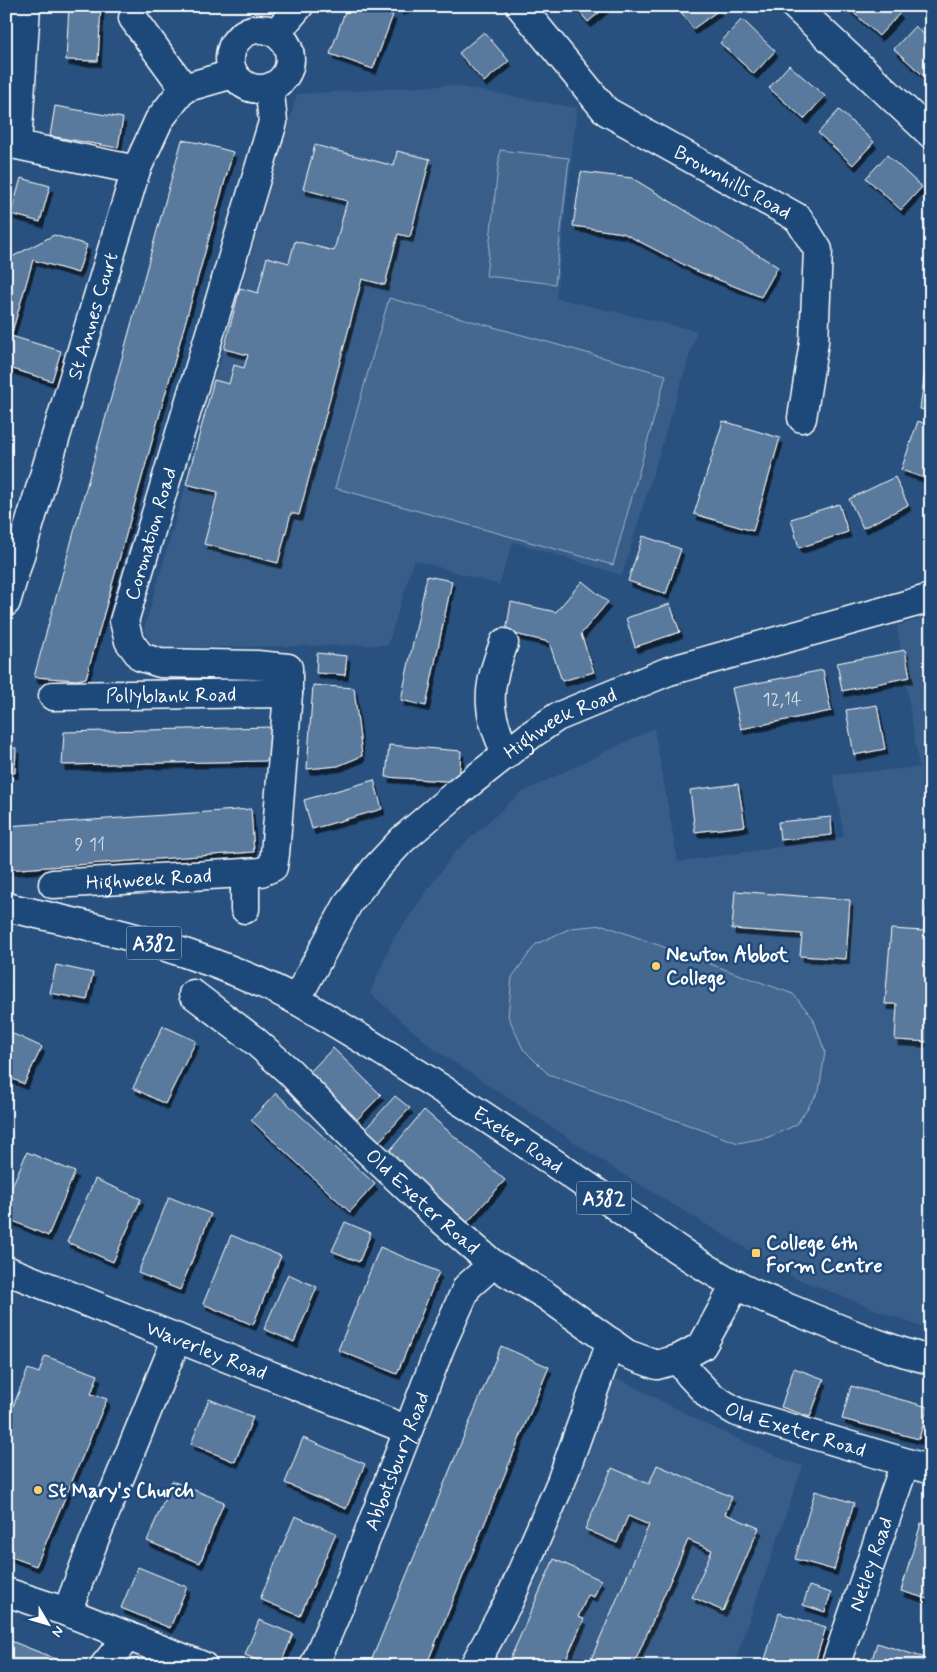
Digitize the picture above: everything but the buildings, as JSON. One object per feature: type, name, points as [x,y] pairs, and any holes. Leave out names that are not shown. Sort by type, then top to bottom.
[{"type":"street","points":[[26,6],[11,146],[136,170]]},
{"type":"street","points":[[276,33],[299,6]]},
{"type":"street","name":"Brownhills Road","points":[[520,6],[606,111],[798,218],[818,250],[814,342],[802,418]]},
{"type":"street","points":[[794,6],[931,134]]},
{"type":"street","points":[[133,18],[184,88],[233,74]]},
{"type":"street","points":[[254,29],[265,29],[276,33],[283,39],[290,57],[289,66],[279,82],[271,87],[254,88],[246,86],[233,74],[229,63],[230,51],[235,41],[243,33],[254,29]]},
{"type":"street","name":"Coronation Road","points":[[271,87],[273,122],[124,621],[129,641],[141,657],[160,663],[258,665],[288,668],[288,693],[275,854]]},
{"type":"street","name":"St Annes Court","points":[[6,602],[136,170],[159,120],[184,88]]},
{"type":"street","name":"Highweek Road","points":[[296,1000],[350,902],[374,869],[402,840],[458,792],[557,717],[669,671],[931,598]]},
{"type":"street","points":[[504,643],[494,673],[490,704],[495,725],[506,755]]},
{"type":"street","name":"Pollyblank Road","points":[[53,696],[288,693]]},
{"type":"street","name":"Highweek Road","points":[[53,884],[261,872],[273,867],[275,854]]},
{"type":"street","points":[[245,873],[246,908]]},
{"type":"street","name":"A382","points":[[6,907],[95,926],[186,953],[261,983],[296,1000]]},
{"type":"street","name":"Old Exeter Road","points":[[193,994],[255,1041],[290,1072],[346,1130],[434,1213],[493,1264],[545,1294],[627,1354],[657,1365],[678,1359],[702,1346],[736,1284]]},
{"type":"street","name":"Exeter Road","points":[[296,1000],[339,1024],[464,1103],[657,1236],[736,1284],[832,1326],[931,1360]]},
{"type":"street","name":"Abbotsbury Road","points":[[314,1666],[350,1581],[441,1345],[467,1287],[493,1264]]},
{"type":"street","name":"Waverley Road","points":[[6,1270],[408,1430]]},
{"type":"street","points":[[67,1612],[95,1538],[177,1338]]},
{"type":"street","points":[[474,1666],[509,1600],[561,1482],[611,1342]]},
{"type":"street","name":"Old Exeter Road","points":[[678,1359],[710,1396],[737,1412],[918,1467]]},
{"type":"street","name":"Netley Road","points":[[835,1666],[918,1467]]},
{"type":"street","points":[[6,1592],[67,1612],[203,1666]]},
{"type":"street","points":[[104,1666],[128,1636]]},
{"type":"shaded area","points":[[450,85],[577,108],[556,298],[697,331],[622,575],[513,542],[499,585],[414,560],[388,645],[153,648],[144,629],[297,94]]},
{"type":"shaded area","points":[[500,150],[569,158],[555,284],[486,276]]},
{"type":"shaded area","points":[[389,298],[666,375],[613,565],[335,488]]},
{"type":"shaded area","name":"Newton Abbot College","points":[[931,616],[931,1331],[795,1278],[624,1175],[434,1049],[370,993],[393,939],[454,853],[519,794],[654,728],[678,862],[844,837],[833,775],[919,767],[897,626]]},
{"type":"shaded area","points":[[603,925],[793,994],[813,1018],[825,1052],[819,1091],[796,1125],[769,1137],[738,1143],[548,1074],[523,1049],[508,1016],[512,977],[536,944],[571,928]]},
{"type":"shaded area","points":[[619,1379],[706,1424],[787,1461],[803,1466],[736,1658],[732,1666],[483,1666],[607,1385]]},
{"type":"place","name":"Newton Abbot College","points":[[656,966]]},
{"type":"place","name":"College 6th Form Centre","points":[[756,1253]]},
{"type":"place","name":"St Mary's Church","points":[[38,1490]]}]
